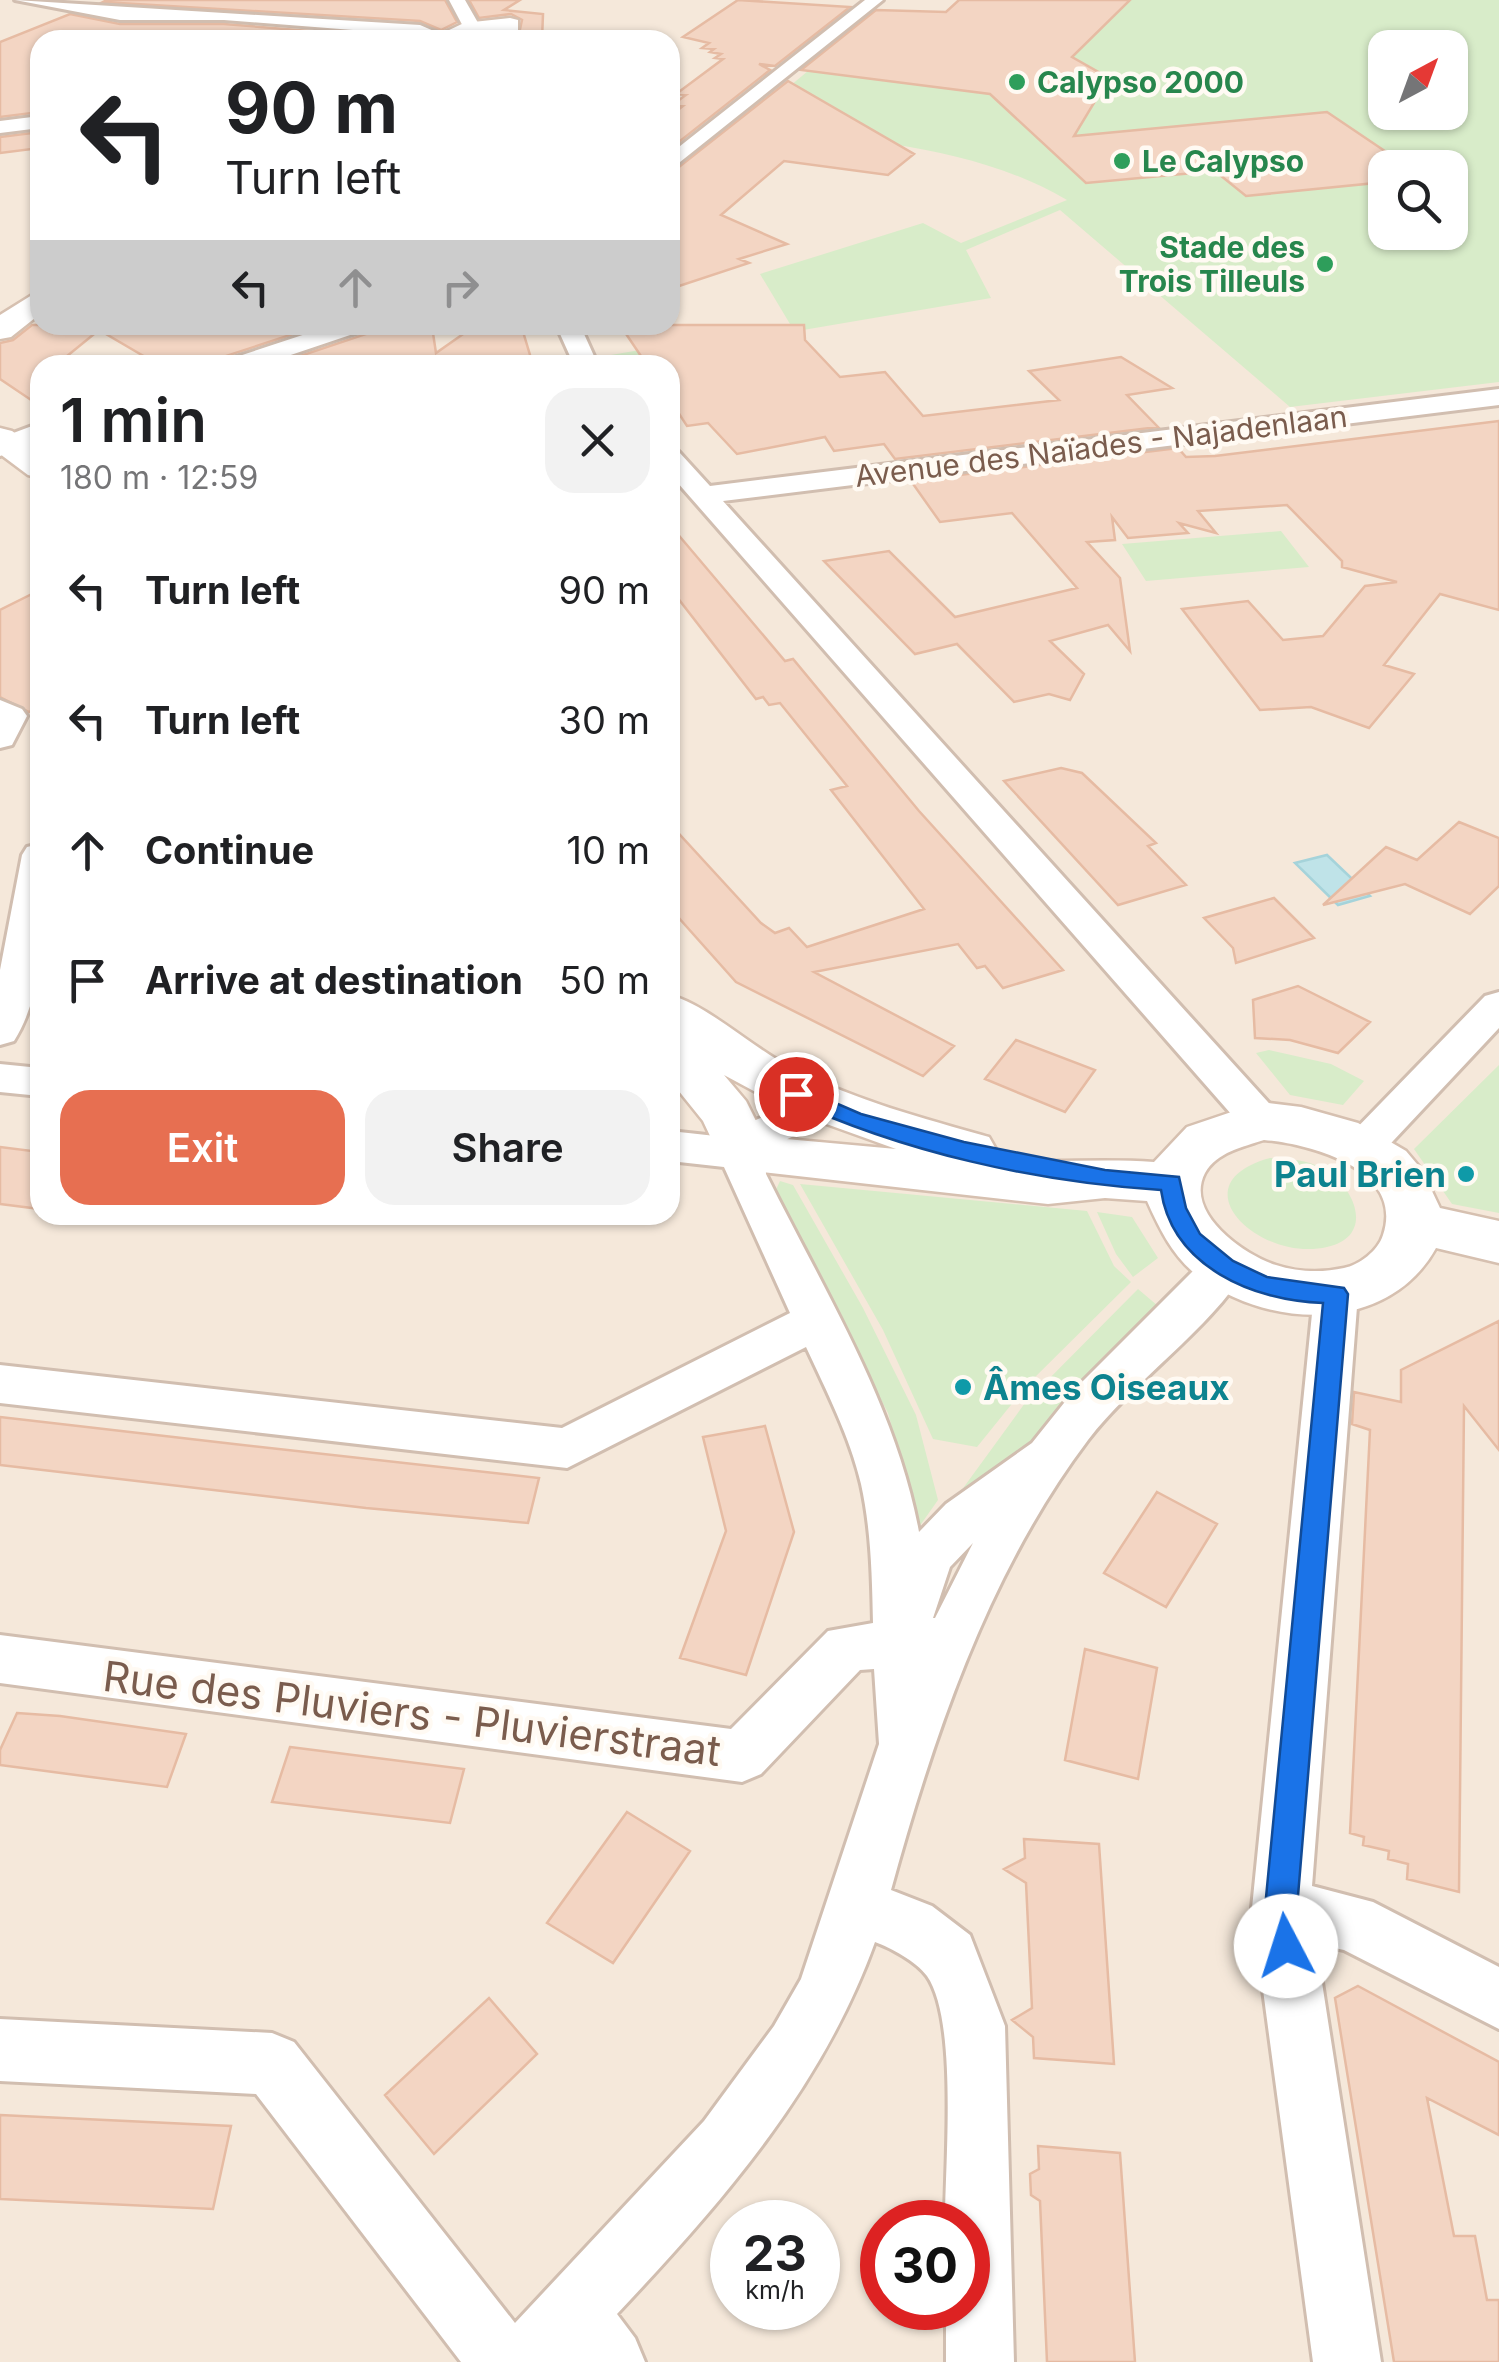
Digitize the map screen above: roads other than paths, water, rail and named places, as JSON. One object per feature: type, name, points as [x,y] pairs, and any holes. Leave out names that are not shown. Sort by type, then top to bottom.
[{"type":"street","points":[[23,0],[420,30]]},
{"type":"street","points":[[457,0],[491,30]]},
{"type":"street","points":[[680,156],[876,0]]},
{"type":"street","points":[[12,20],[53,3]]},
{"type":"street","points":[[497,30],[533,11]]},
{"type":"street","points":[[0,127],[30,123]]},
{"type":"street","points":[[0,330],[30,307]]},
{"type":"street","points":[[266,355],[327,335]]},
{"type":"street","name":"Avenue des Naïades - Najadenlaan","points":[[704,495],[1497,400]]},
{"type":"street","points":[[12,440],[30,458]]},
{"type":"street","points":[[680,469],[1261,1120]]},
{"type":"street","points":[[4,721],[30,730]]},
{"type":"street","points":[[0,1032],[10,1014],[30,908]]},
{"type":"street","points":[[1363,1147],[1497,1009]]},
{"type":"street","points":[[680,1020],[698,1035],[838,1113],[991,1156],[1105,1178],[1171,1183]]},
{"type":"street","points":[[680,1058],[727,1114],[744,1154],[745,1174],[851,1392],[886,1481],[896,1547],[924,1641]]},
{"type":"street","points":[[0,1078],[30,1081]]},
{"type":"street","points":[[744,1154],[759,1135],[838,1113]]},
{"type":"street","points":[[819,1164],[839,1156],[850,1143],[838,1113]]},
{"type":"street","points":[[1261,1120],[1314,1126],[1363,1147],[1384,1163],[1405,1188],[1416,1223],[1406,1256],[1390,1273],[1336,1294],[1302,1293],[1262,1284],[1224,1267],[1192,1240],[1175,1208],[1171,1183],[1192,1147],[1225,1128],[1261,1120]]},
{"type":"street","points":[[680,1147],[1048,1184],[1105,1178]]},
{"type":"street","points":[[1416,1223],[1499,1242]]},
{"type":"street","points":[[525,2362],[591,2337],[746,2120],[822,2002],[859,1907],[903,1752],[924,1641],[1055,1448],[1125,1366],[1224,1267]]},
{"type":"street","points":[[1336,1294],[1281,1908],[1347,2362]]},
{"type":"street","points":[[0,1384],[567,1448],[814,1322]]},
{"type":"street","name":"Rue des Pluviers - Pluvierstraat","points":[[0,1659],[742,1756],[847,1648],[924,1641]]},
{"type":"street","points":[[859,1907],[911,1927],[949,1956],[975,2026],[980,2362]]},
{"type":"street","points":[[1281,1908],[1352,1922],[1499,1999]]},
{"type":"street","points":[[0,2050],[272,2064],[502,2362]]},
{"type":"water","points":[[1327,855],[1370,896],[1338,905],[1295,863]]},
{"type":"place","name":"Calypso 2000","points":[[1017,82]]},
{"type":"place","name":"Le Calypso","points":[[1122,161]]},
{"type":"place","name":"Stade des Trois Tilleuls","points":[[1325,264]]},
{"type":"place","name":"Paul Brien","points":[[1466,1174]]},
{"type":"place","name":"Âmes Oiseaux","points":[[963,1387]]}]
